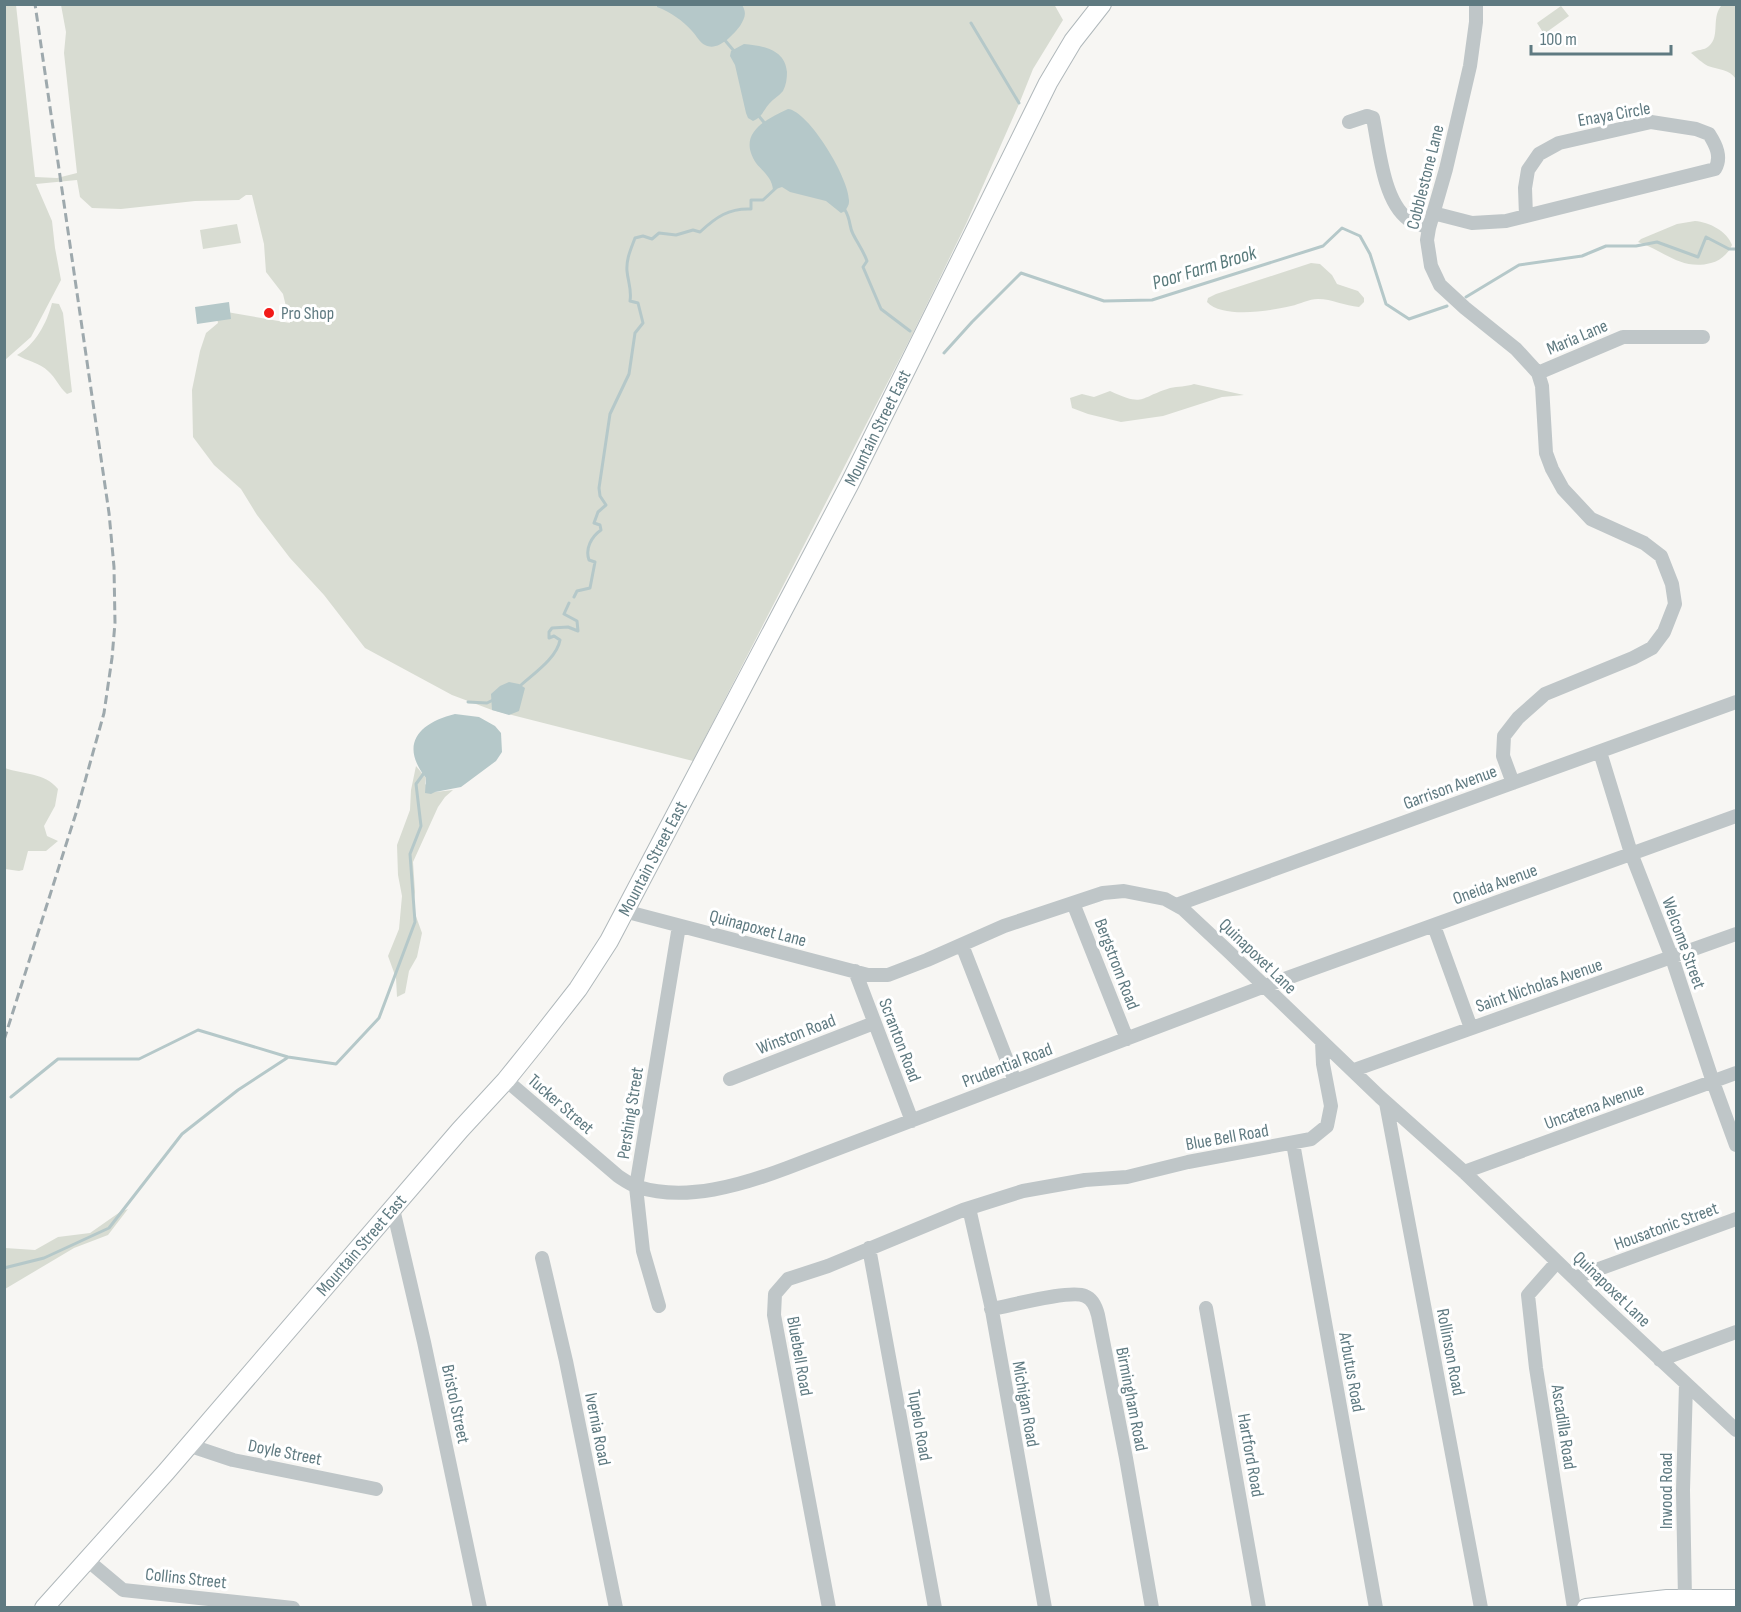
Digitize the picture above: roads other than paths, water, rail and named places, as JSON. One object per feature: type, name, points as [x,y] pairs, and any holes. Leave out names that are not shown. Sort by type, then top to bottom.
[{"type":"main road","name":"Mountain Street East","points":[[44,1608],[506,1080],[578,989],[609,941],[850,483],[1048,83],[1073,41],[1102,4]]},
{"type":"main road","points":[[1586,1608],[1685,1599],[1737,1599]]},
{"type":"street","name":"Cobblestone Lane","points":[[1476,4],[1471,58],[1446,169],[1429,228],[1427,240],[1431,266],[1440,285],[1516,349],[1540,380]]},
{"type":"street","points":[[1349,122],[1367,116],[1373,118],[1389,190],[1396,207],[1409,220],[1429,228]]},
{"type":"street","name":"Enaya Circle","points":[[1433,213],[1472,224],[1506,221],[1549,212],[1715,169],[1719,163],[1717,146],[1709,134],[1696,129],[1651,122],[1559,143],[1539,154],[1528,170],[1525,188],[1526,216]]},
{"type":"street","name":"Maria Lane","points":[[1540,380],[1623,337],[1703,337]]},
{"type":"street","points":[[1513,783],[1503,756],[1504,736],[1518,718],[1545,694],[1652,648],[1664,632],[1675,604],[1672,584],[1661,556],[1644,543],[1591,519],[1563,489],[1546,453],[1540,380]]},
{"type":"street","name":"Garrison Avenue","points":[[1176,905],[1737,702]]},
{"type":"street","name":"Welcome Street","points":[[1600,752],[1631,853],[1672,958],[1713,1082],[1737,1145]]},
{"type":"street","name":"Oneida Avenue","points":[[1265,986],[1737,816]]},
{"type":"street","name":"Quinapoxet Lane","points":[[624,911],[868,975],[888,975],[1004,926],[1103,893],[1124,891],[1165,898],[1176,905],[1265,986],[1386,1103],[1464,1172],[1660,1360],[1737,1430]]},
{"type":"street","name":"Bergstrom Road","points":[[1073,903],[1127,1039]]},
{"type":"street","name":"Pershing Street","points":[[659,1306],[643,1251],[636,1187],[679,926]]},
{"type":"street","points":[[1434,926],[1471,1028]]},
{"type":"street","name":"Saint Nicholas Avenue","points":[[1354,1070],[1737,934]]},
{"type":"street","points":[[962,945],[1016,1081]]},
{"type":"street","name":"Scranton Road","points":[[855,971],[912,1121]]},
{"type":"street","name":"Prudential Road","points":[[760,1178],[1265,986]]},
{"type":"street","name":"Winston Road","points":[[730,1079],[874,1023]]},
{"type":"street","name":"Blue Bell Road","points":[[1046,1186],[1127,1177],[1188,1162],[1311,1139],[1327,1126],[1331,1106],[1323,1064],[1322,1042]]},
{"type":"street","name":"Uncatena Avenue","points":[[1464,1172],[1737,1073]]},
{"type":"street","name":"Tucker Street","points":[[506,1080],[618,1176],[636,1187],[676,1193],[738,1184],[760,1178]]},
{"type":"street","name":"Rollinson Road","points":[[1386,1103],[1481,1608]]},
{"type":"street","name":"Arbutus Road","points":[[1293,1143],[1376,1608]]},
{"type":"street","name":"Bluebell Road","points":[[829,1608],[774,1315],[775,1294],[788,1279],[828,1266],[969,1208],[1046,1186]]},
{"type":"street","name":"Michigan Road","points":[[969,1208],[991,1309],[1045,1608]]},
{"type":"street","name":"Bristol Street","points":[[393,1209],[417,1310],[480,1608]]},
{"type":"street","name":"Housatonic Street","points":[[1574,1278],[1737,1219]]},
{"type":"street","name":"Tupelo Road","points":[[869,1248],[935,1608]]},
{"type":"street","name":"Ivernia Road","points":[[542,1258],[568,1371],[616,1608]]},
{"type":"street","name":"Ascadilla Road","points":[[1557,1262],[1528,1294],[1536,1368],[1574,1608]]},
{"type":"street","name":"Birmingham Road","points":[[991,1309],[1073,1294],[1089,1298],[1096,1308],[1126,1458],[1152,1608]]},
{"type":"street","name":"Hartford Road","points":[[1206,1308],[1259,1608]]},
{"type":"street","points":[[1660,1360],[1737,1332]]},
{"type":"street","name":"Inwood Road","points":[[1685,1599],[1683,1490],[1686,1384]]},
{"type":"street","name":"Doyle Street","points":[[188,1445],[232,1460],[376,1489]]},
{"type":"street","name":"Collins Street","points":[[86,1559],[123,1590],[293,1608]]},
{"type":"waterway","points":[[971,23],[1019,103]]},
{"type":"waterway","name":"Poor Farm Brook","points":[[723,38],[734,51]]},
{"type":"waterway","name":"Poor Farm Brook","points":[[758,115],[767,126]]},
{"type":"waterway","points":[[574,597],[577,591],[590,588],[595,562],[589,560],[588,548],[594,536],[601,530],[600,525],[594,523],[598,512],[606,505],[600,496],[599,488],[610,414],[629,374],[635,333],[643,323],[638,303],[630,301],[627,271],[628,258],[635,238],[643,236],[652,239],[659,233],[676,235],[693,230],[700,232],[723,214],[751,209],[751,200],[763,200],[776,188]]},
{"type":"waterway","name":"Poor Farm Brook","points":[[845,210],[852,231],[867,261],[863,267],[881,309],[910,331]]},
{"type":"waterway","name":"Poor Farm Brook","points":[[944,353],[1021,273],[1104,301],[1152,300],[1323,246],[1342,228],[1360,236],[1370,254],[1386,304],[1409,319],[1447,306]]},
{"type":"waterway","name":"Poor Farm Brook","points":[[1466,297],[1519,265],[1582,256],[1606,246],[1636,246],[1657,242],[1698,257],[1706,237],[1729,249],[1736,249]]},
{"type":"waterway","points":[[520,686],[544,665],[558,647],[560,640],[554,636],[549,638],[552,628],[568,627],[578,631],[577,621],[564,614],[569,603]]},
{"type":"waterway","points":[[468,702],[487,703],[493,700]]},
{"type":"waterway","points":[[11,1097],[58,1059],[139,1059],[198,1030],[288,1057],[336,1064],[379,1018],[415,922],[410,854],[421,826],[416,784],[424,773]]},
{"type":"waterway","points":[[4,1268],[44,1258],[109,1228],[182,1134],[238,1090],[287,1058]]},
{"type":"railway","points":[[4,1040],[77,810],[104,713],[115,623],[114,567],[109,513],[35,4]]},
{"type":"place","name":"Pro Shop","points":[[269,313]]}]
